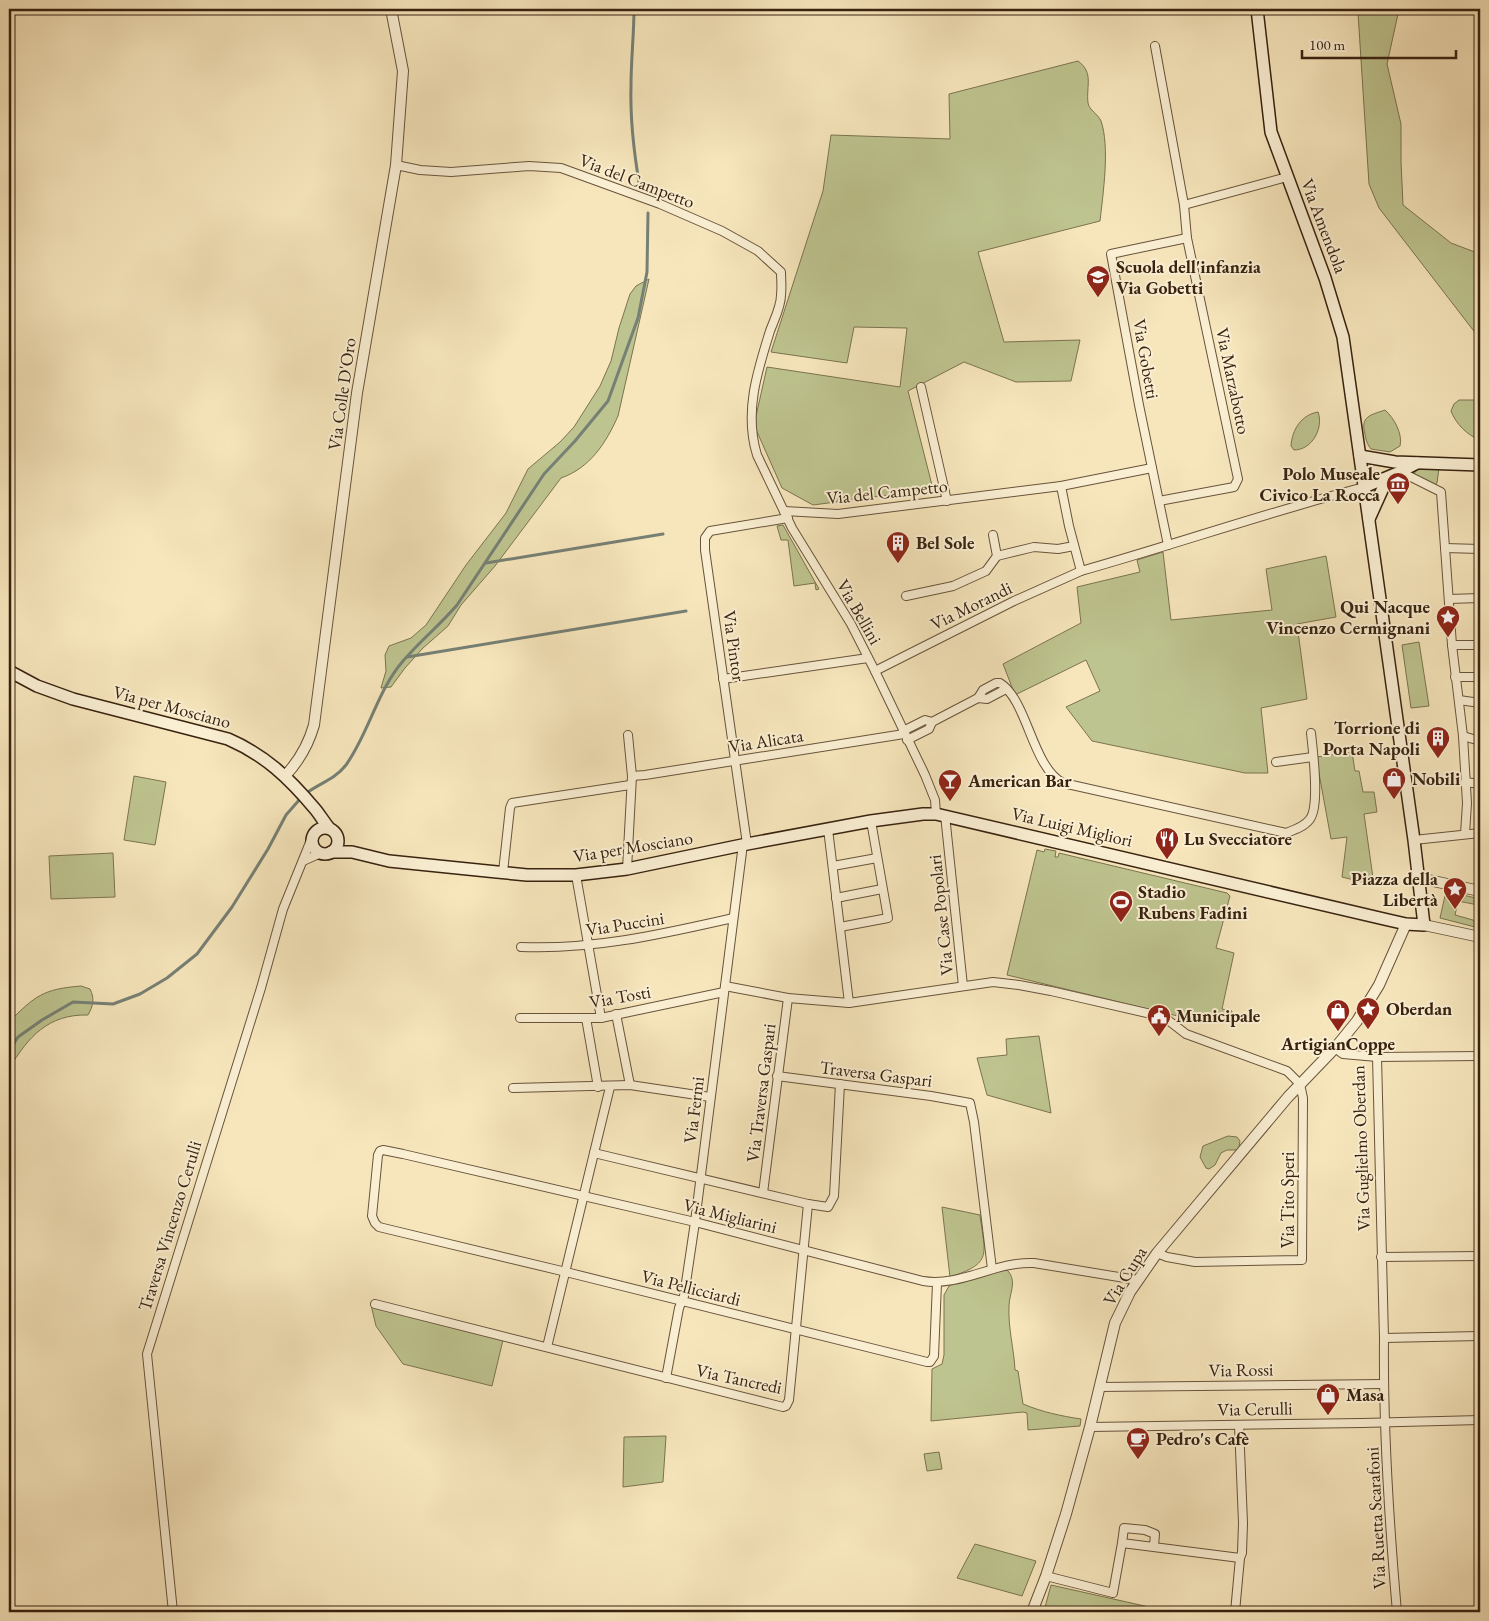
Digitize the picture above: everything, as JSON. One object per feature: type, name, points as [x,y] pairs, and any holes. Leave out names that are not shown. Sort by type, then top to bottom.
[{"type":"main road","name":"Via Amendola","points":[[1257,9],[1271,132],[1325,278],[1343,337],[1414,840],[1424,925]]},
{"type":"main road","points":[[1360,456],[1397,467]]},
{"type":"main road","points":[[1364,487],[1397,467],[1418,462],[1480,465]]},
{"type":"main road","points":[[1362,473],[1378,465],[1397,467]]},
{"type":"main road","points":[[1369,519],[1383,488],[1397,467]]},
{"type":"main road","name":"Via per Mosciano","points":[[9,671],[37,686],[73,699],[228,739],[263,757],[285,776],[311,804],[329,828]]},
{"type":"main road","points":[[311,804],[314,848],[326,853],[336,848],[338,838]]},
{"type":"main road","name":"Via per Mosciano","points":[[326,853],[352,852],[389,861],[503,872],[551,876],[576,875],[627,869],[745,844],[871,821],[915,815],[941,814]]},
{"type":"main road","name":"Via Luigi Migliori","points":[[941,814],[1406,924],[1424,925]]},
{"type":"main road","points":[[312,838],[321,828],[329,828],[352,852]]},
{"type":"street","name":"Via Colle D'Oro","points":[[285,776],[304,752],[314,725],[357,393],[396,165],[403,71],[391,9]]},
{"type":"street","name":"Via Marzabotto","points":[[1155,46],[1184,205],[1187,238],[1238,479],[1234,488],[1159,501]]},
{"type":"street","name":"Via del Campetto","points":[[396,165],[420,170],[451,172],[529,166],[561,168],[660,204],[722,231],[758,251],[780,272],[782,296],[763,354],[753,396],[751,433],[757,455],[786,514],[838,514],[948,501],[1061,486],[1152,468]]},
{"type":"street","points":[[1184,205],[1287,177]]},
{"type":"street","name":"Via Gobetti","points":[[1168,545],[1111,254],[1187,238]]},
{"type":"street","points":[[921,387],[948,501]]},
{"type":"street","points":[[1397,467],[1441,492],[1452,645],[1459,700],[1467,803],[1465,834]]},
{"type":"street","points":[[1061,486],[1081,571],[1302,503],[1364,487]]},
{"type":"street","name":"Via Bellini","points":[[786,514],[830,592],[851,624],[875,671],[932,792],[936,807],[941,814]]},
{"type":"street","name":"Via Pintor","points":[[745,844],[705,550],[705,538],[710,531],[786,514]]},
{"type":"street","points":[[993,535],[997,556]]},
{"type":"street","points":[[906,596],[953,586],[986,571],[997,556],[1034,547],[1058,549],[1074,546]]},
{"type":"street","points":[[1445,548],[1480,549]]},
{"type":"street","name":"Via Morandi","points":[[875,671],[1014,601],[1081,571]]},
{"type":"street","points":[[1449,599],[1480,598]]},
{"type":"street","points":[[1452,645],[1480,645]]},
{"type":"street","points":[[723,679],[868,658]]},
{"type":"street","points":[[1456,677],[1480,677]]},
{"type":"street","name":"Via Alicata","points":[[632,776],[905,735],[924,720],[932,722],[978,698],[987,699],[1006,689],[1014,701],[1050,774],[1063,784],[1286,833],[1300,828],[1309,820],[1315,808],[1313,757]]},
{"type":"street","points":[[1459,700],[1480,703]]},
{"type":"street","points":[[1276,762],[1313,757],[1311,733]]},
{"type":"street","points":[[627,869],[630,835],[630,785],[632,776],[628,735]]},
{"type":"street","points":[[1462,736],[1480,741]]},
{"type":"street","points":[[1465,782],[1480,784]]},
{"type":"street","points":[[503,872],[512,803],[630,785]]},
{"type":"street","name":"Via Case Popolari","points":[[849,1003],[963,986],[941,814]]},
{"type":"street","points":[[840,926],[888,918],[871,821]]},
{"type":"street","points":[[725,989],[788,998],[849,1003],[828,829]]},
{"type":"street","points":[[1414,840],[1465,834],[1480,830]]},
{"type":"street","points":[[303,861],[312,838]]},
{"type":"street","name":"Via Fermi","points":[[666,1378],[679,1308],[684,1296],[695,1222],[710,1097],[745,844]]},
{"type":"street","points":[[303,861],[326,853]]},
{"type":"street","points":[[832,866],[877,858]]},
{"type":"street","name":"Traversa Vincenzo Cerulli","points":[[173,1612],[147,1354],[283,909],[303,861]]},
{"type":"street","points":[[576,875],[601,1018]]},
{"type":"street","points":[[1419,878],[1480,891]]},
{"type":"street","points":[[836,898],[882,889]]},
{"type":"street","name":"Via Puccini","points":[[521,947],[589,946],[658,935],[734,918]]},
{"type":"street","name":"Via Guglielmo Oberdan","points":[[1385,1422],[1377,1057],[1343,1054],[1335,1048],[1372,998],[1392,960],[1406,924]]},
{"type":"street","points":[[1424,925],[1480,936]]},
{"type":"street","points":[[963,986],[993,982],[1019,985],[1164,1017],[1186,1034],[1287,1071],[1300,1084]]},
{"type":"street","name":"Via Tosti","points":[[520,1018],[601,1018],[725,989]]},
{"type":"street","name":"Via Traversa Gaspari","points":[[763,1193],[788,998]]},
{"type":"street","points":[[616,1014],[630,1086]]},
{"type":"street","points":[[586,1018],[598,1088]]},
{"type":"street","name":"Via Cupa","points":[[1032,1612],[1066,1514],[1090,1427],[1115,1323],[1137,1280],[1157,1253],[1300,1084],[1335,1048]]},
{"type":"street","points":[[1377,1057],[1480,1056]]},
{"type":"street","name":"Traversa Gaspari","points":[[777,1076],[970,1103],[992,1268]]},
{"type":"street","name":"Via Traversa Gaspari","points":[[594,1153],[808,1204],[828,1207],[834,1196],[840,1084]]},
{"type":"street","name":"Via Tito Speri","points":[[1157,1253],[1167,1258],[1194,1262],[1302,1260],[1303,1098],[1300,1084]]},
{"type":"street","points":[[513,1088],[630,1086],[710,1097]]},
{"type":"street","points":[[547,1347],[610,1087]]},
{"type":"street","name":"Via Migliarini","points":[[372,1216],[377,1161],[380,1151],[383,1150],[695,1222],[937,1283],[968,1277],[992,1268],[1016,1263],[1034,1263],[1137,1280]]},
{"type":"street","name":"Via Tancredi","points":[[376,1304],[784,1407],[789,1400],[808,1204]]},
{"type":"street","name":"Via Pellicciardi","points":[[372,1216],[374,1223],[388,1230],[930,1362],[934,1356],[937,1283]]},
{"type":"street","points":[[1381,1257],[1480,1256]]},
{"type":"street","points":[[1384,1338],[1480,1336]]},
{"type":"street","name":"Via Rossi","points":[[1099,1387],[1383,1384]]},
{"type":"street","name":"Via Cerulli","points":[[1090,1427],[1480,1420]]},
{"type":"street","name":"Via Ruetta Scarafoni","points":[[1385,1422],[1392,1565],[1397,1612]]},
{"type":"street","points":[[1235,1612],[1242,1553],[1243,1524],[1239,1424]]},
{"type":"street","points":[[1046,1576],[1113,1593],[1124,1528],[1128,1527],[1155,1534],[1154,1546]]},
{"type":"street","points":[[1122,1543],[1240,1558]]},
{"type":"green space","points":[[1361,9],[1401,9],[1398,14],[1387,64],[1401,124],[1403,205],[1451,243],[1480,254],[1480,339],[1379,208],[1369,184],[1358,13]]},
{"type":"green space","points":[[1078,61],[1088,75],[1088,103],[1100,119],[1104,132],[1105,171],[1100,221],[978,252],[1004,342],[1080,340],[1071,381],[1016,382],[964,362],[908,391],[933,489],[813,505],[782,488],[754,425],[767,367],[900,387],[907,328],[854,327],[847,363],[771,352],[823,191],[831,135],[950,139],[949,94]]},
{"type":"green space","points":[[649,279],[618,416],[608,436],[589,461],[571,474],[561,478],[495,566],[461,605],[448,626],[423,648],[391,687],[381,688],[386,671],[385,655],[389,646],[411,638],[426,625],[466,565],[506,513],[528,469],[560,442],[574,427],[600,386],[611,361],[630,294],[636,286]]},
{"type":"green space","points":[[1459,400],[1480,400],[1480,440],[1466,432],[1453,416],[1451,411],[1454,404]]},
{"type":"green space","points":[[1385,410],[1392,417],[1399,431],[1401,441],[1400,446],[1390,452],[1371,449],[1367,442],[1364,428],[1365,420],[1368,417]]},
{"type":"green space","points":[[1318,412],[1319,425],[1315,437],[1306,446],[1294,450],[1291,446],[1293,434],[1298,424],[1307,416]]},
{"type":"green space","points":[[1439,468],[1435,485],[1414,475],[1416,469]]},
{"type":"green space","points":[[783,525],[819,589],[816,590],[815,583],[794,586],[788,540],[781,540],[777,526]]},
{"type":"green space","points":[[1163,552],[1171,620],[1272,610],[1266,569],[1326,556],[1336,617],[1297,624],[1307,699],[1261,708],[1268,773],[1245,773],[1092,741],[1066,707],[1100,691],[1086,660],[1015,695],[1003,664],[1081,623],[1077,587],[1140,572],[1137,560]]},
{"type":"green space","points":[[1419,642],[1429,706],[1411,708],[1402,645]]},
{"type":"green space","points":[[1352,752],[1355,771],[1359,771],[1363,792],[1374,792],[1377,812],[1364,814],[1374,885],[1342,877],[1347,837],[1331,839],[1316,757]]},
{"type":"green space","points":[[134,776],[166,782],[155,845],[124,840]]},
{"type":"green space","name":"Stadio Rubens Fadini","points":[[1045,849],[1056,851],[1055,857],[1058,857],[1059,853],[1227,893],[1230,896],[1216,948],[1234,953],[1222,1009],[1232,1011],[1230,1021],[1214,1017],[1213,1023],[1187,1016],[1186,1018],[1007,975],[1037,850],[1044,852]]},
{"type":"green space","points":[[113,853],[115,897],[51,899],[49,856]]},
{"type":"green space","points":[[1446,891],[1480,899],[1480,904],[1478,905],[1458,901],[1455,915],[1473,920],[1479,928],[1440,918]]},
{"type":"green space","points":[[81,986],[90,989],[93,999],[88,1015],[74,1016],[50,1023],[32,1038],[16,1057],[9,1069],[9,1022],[40,995],[57,989]]},
{"type":"green space","points":[[1039,1036],[1051,1113],[987,1095],[977,1058],[1007,1055],[1006,1039]]},
{"type":"green space","points":[[1228,1136],[1237,1137],[1240,1141],[1239,1147],[1236,1150],[1227,1150],[1221,1153],[1215,1165],[1209,1169],[1206,1168],[1200,1157],[1203,1146]]},
{"type":"green space","points":[[942,1207],[980,1215],[983,1240],[984,1249],[980,1262],[964,1272],[950,1277]]},
{"type":"green space","points":[[1004,1269],[1007,1270],[1012,1278],[1009,1323],[1015,1370],[1018,1371],[1023,1404],[1081,1419],[1080,1426],[1028,1430],[1027,1413],[1023,1412],[931,1421],[932,1369],[942,1364],[944,1355],[944,1295],[949,1286],[955,1283]]},
{"type":"green space","points":[[371,1305],[503,1340],[492,1386],[403,1364],[376,1326]]},
{"type":"green space","points":[[666,1436],[663,1482],[623,1487],[624,1437]]},
{"type":"green space","points":[[939,1452],[942,1469],[927,1471],[924,1454]]},
{"type":"green space","points":[[975,1544],[1036,1561],[1022,1596],[957,1578]]},
{"type":"green space","points":[[1051,1585],[1149,1607],[1166,1612],[1044,1611]]},
{"type":"waterway","points":[[634,9],[631,111],[640,188]]},
{"type":"waterway","points":[[308,792],[333,777],[346,765],[354,753],[386,685],[394,673],[403,661],[457,605],[544,474],[575,441],[608,401],[638,318],[647,272],[648,213]]},
{"type":"waterway","points":[[486,563],[663,534]]},
{"type":"waterway","points":[[407,657],[686,611]]},
{"type":"waterway","points":[[9,1051],[18,1037],[73,1002],[113,1004],[140,994],[167,978],[197,954],[232,907],[268,849],[286,815],[300,799]]},
{"type":"place","name":"Scuola dell'infanzia Via Gobetti","points":[[1098,298]]},
{"type":"place","name":"Polo Museale Civico La Rocca","points":[[1398,505]]},
{"type":"place","name":"Bel Sole","points":[[898,564]]},
{"type":"place","name":"Qui Nacque Vincenzo Cermignani","points":[[1448,638]]},
{"type":"place","name":"Torrione di Porta Napoli","points":[[1438,759]]},
{"type":"place","name":"Nobili","points":[[1394,800]]},
{"type":"place","name":"American Bar","points":[[950,802]]},
{"type":"place","name":"Lu Svecciatore","points":[[1167,860]]},
{"type":"place","name":"Piazza della Libertà","points":[[1455,910]]},
{"type":"place","name":"Stadio Rubens Fadini","points":[[1121,923]]},
{"type":"place","name":"Oberdan","points":[[1368,1030]]},
{"type":"place","name":"ArtigianCoppe","points":[[1338,1032]]},
{"type":"place","name":"Municipale","points":[[1159,1037]]},
{"type":"place","name":"Masa","points":[[1328,1416]]},
{"type":"place","name":"Pedro's Cafè","points":[[1138,1460]]}]
